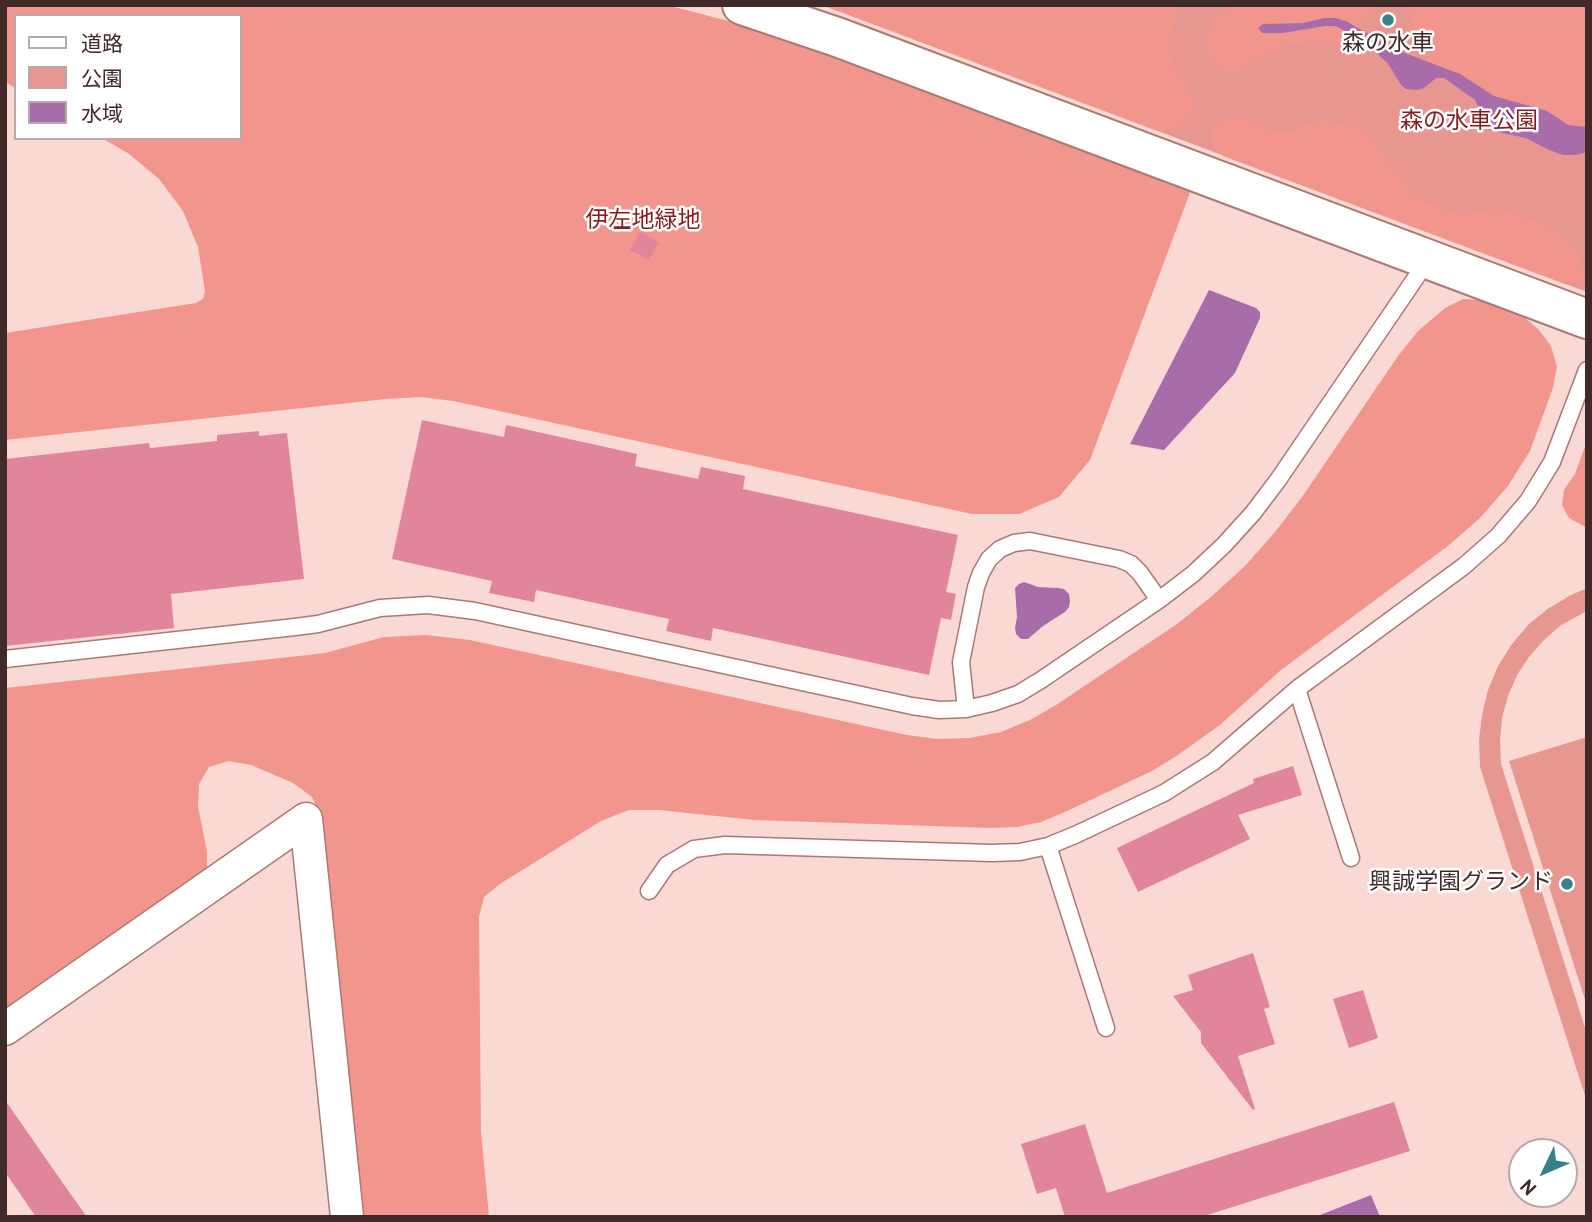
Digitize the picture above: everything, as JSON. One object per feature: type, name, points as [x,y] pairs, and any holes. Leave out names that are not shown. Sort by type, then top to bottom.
[{"type":"street","points":[[743,5],[837,37],[1587,319]]},
{"type":"street","points":[[5,1029],[306,819],[347,1217]]},
{"type":"lane","points":[[5,659],[295,627],[380,608],[428,605],[475,611],[912,706],[939,710],[966,709],[992,703],[1018,694],[1159,600],[1224,545],[1278,480],[1417,276],[1424,258]]},
{"type":"lane","points":[[649,891],[667,865],[694,849],[725,845],[1020,852],[1048,846],[1164,793],[1236,744],[1297,689],[1464,566],[1498,536],[1528,501],[1552,462],[1587,370]]},
{"type":"lane","points":[[966,709],[961,662],[976,587],[989,559],[1000,549],[1014,543],[1030,541],[1119,559],[1131,564],[1140,573],[1159,600]]},
{"type":"lane","points":[[1297,689],[1351,859]]},
{"type":"lane","points":[[1048,846],[1106,1028]]},
{"type":"green space","name":"伊左地緑地","points":[[5,5],[667,5],[755,28],[1191,190],[1090,460],[1059,497],[1019,514],[972,514],[453,401],[420,397],[5,440],[5,333],[196,303],[203,299],[205,291],[198,247],[183,211],[159,179],[129,154],[105,140],[242,140],[242,14],[14,14],[14,87],[5,82]]},
{"type":"green space","name":"森の水車公園","points":[[822,5],[1587,7],[1587,292]]},
{"type":"green space","points":[[822,5],[1179,5],[1170,37],[1169,54],[1175,71],[1187,85],[1193,99],[1191,111],[1183,122],[1171,129],[1155,130]]},
{"type":"green space","points":[[1232,5],[1378,5],[1366,23],[1359,27],[1348,22],[1324,18],[1303,23],[1263,24],[1304,31],[1335,26],[1354,35],[1360,43],[1358,47],[1328,40],[1289,45],[1261,57],[1239,71],[1229,72],[1218,67],[1209,57],[1205,45],[1208,31],[1218,17]]},
{"type":"green space","points":[[1409,5],[1587,7],[1587,127],[1568,125],[1547,111],[1493,96],[1467,77],[1435,65],[1417,48]]},
{"type":"green space","points":[[1230,117],[1285,133],[1319,120],[1346,124],[1362,130],[1410,190],[1427,204],[1463,216],[1497,208],[1553,229],[1576,251],[1585,274],[1581,281],[1574,285],[1565,284],[1223,156],[1211,141],[1212,129],[1219,121]]},
{"type":"green space","points":[[1463,299],[1482,300],[1522,315],[1539,330],[1551,346],[1557,367],[1553,388],[1530,451],[1508,486],[1480,518],[1448,546],[1281,670],[1220,725],[1175,757],[1152,771],[1065,812],[1041,822],[1017,827],[754,820],[659,810],[629,810],[601,821],[500,884],[484,897],[479,917],[481,1131],[489,1217],[362,1217],[321,817],[312,797],[293,783],[251,765],[229,761],[209,767],[199,784],[198,806],[207,852],[207,869],[193,886],[5,1016],[5,688],[325,653],[384,637],[426,635],[470,640],[907,735],[937,739],[969,738],[1001,732],[1056,705],[1177,624],[1245,566],[1302,497],[1418,331],[1445,308]]},
{"type":"green space","points":[[1587,441],[1587,528],[1569,518],[1562,505],[1564,490],[1575,474]]},
{"type":"green space","points":[[1587,588],[1587,611],[1561,625],[1544,640],[1517,675],[1502,718],[1500,741],[1501,764],[1587,1034],[1587,1102],[1480,767],[1479,740],[1488,690],[1498,666],[1512,644],[1529,624],[1549,608]]},
{"type":"green space","name":"興誠学園グランド","points":[[1587,737],[1587,1006],[1509,761]]},
{"type":"water","points":[[1324,18],[1348,22],[1389,47],[1460,74],[1494,96],[1547,111],[1568,125],[1587,127],[1587,152],[1563,155],[1526,138],[1498,132],[1489,126],[1475,100],[1444,78],[1436,78],[1418,90],[1406,89],[1389,65],[1373,49],[1354,35],[1335,26],[1283,33],[1262,33],[1258,28],[1263,24],[1303,23]]},
{"type":"water","points":[[1209,290],[1260,312],[1260,318],[1235,373],[1164,450],[1130,444]]},
{"type":"water","points":[[1024,582],[1038,587],[1064,589],[1069,594],[1070,601],[1065,612],[1028,639],[1021,639],[1015,628],[1015,588]]},
{"type":"water","points":[[1371,1195],[1380,1217],[1315,1217]]},
{"type":"building","points":[[640,232],[659,242],[649,260],[630,250]]},
{"type":"building","points":[[422,420],[504,437],[506,425],[637,454],[635,466],[698,479],[701,467],[745,476],[743,489],[958,535],[946,592],[956,594],[951,620],[941,618],[929,675],[713,628],[711,641],[666,631],[669,619],[536,590],[534,602],[489,593],[492,581],[392,559]]},
{"type":"building","points":[[259,431],[259,436],[287,433],[304,579],[171,594],[174,628],[5,646],[5,459],[149,443],[150,448],[217,441],[217,435]]},
{"type":"building","points":[[1293,766],[1302,795],[1238,815],[1250,839],[1138,892],[1117,848],[1254,783],[1253,779]]},
{"type":"building","points":[[1253,953],[1270,1007],[1264,1009],[1275,1044],[1238,1056],[1255,1109],[1253,1110],[1201,1043],[1201,1032],[1173,996],[1193,990],[1188,975]]},
{"type":"building","points":[[1363,990],[1378,1038],[1349,1048],[1333,999]]},
{"type":"building","points":[[5,1100],[87,1217],[36,1217],[5,1172]]},
{"type":"building","points":[[1394,1102],[1410,1151],[1201,1217],[1065,1217],[1056,1188],[1037,1194],[1021,1144],[1085,1124],[1107,1193]]},
{"type":"place","name":"森の水車","points":[[1388,20]]},
{"type":"place","name":"興誠学園グランド","points":[[1567,884]]}]
